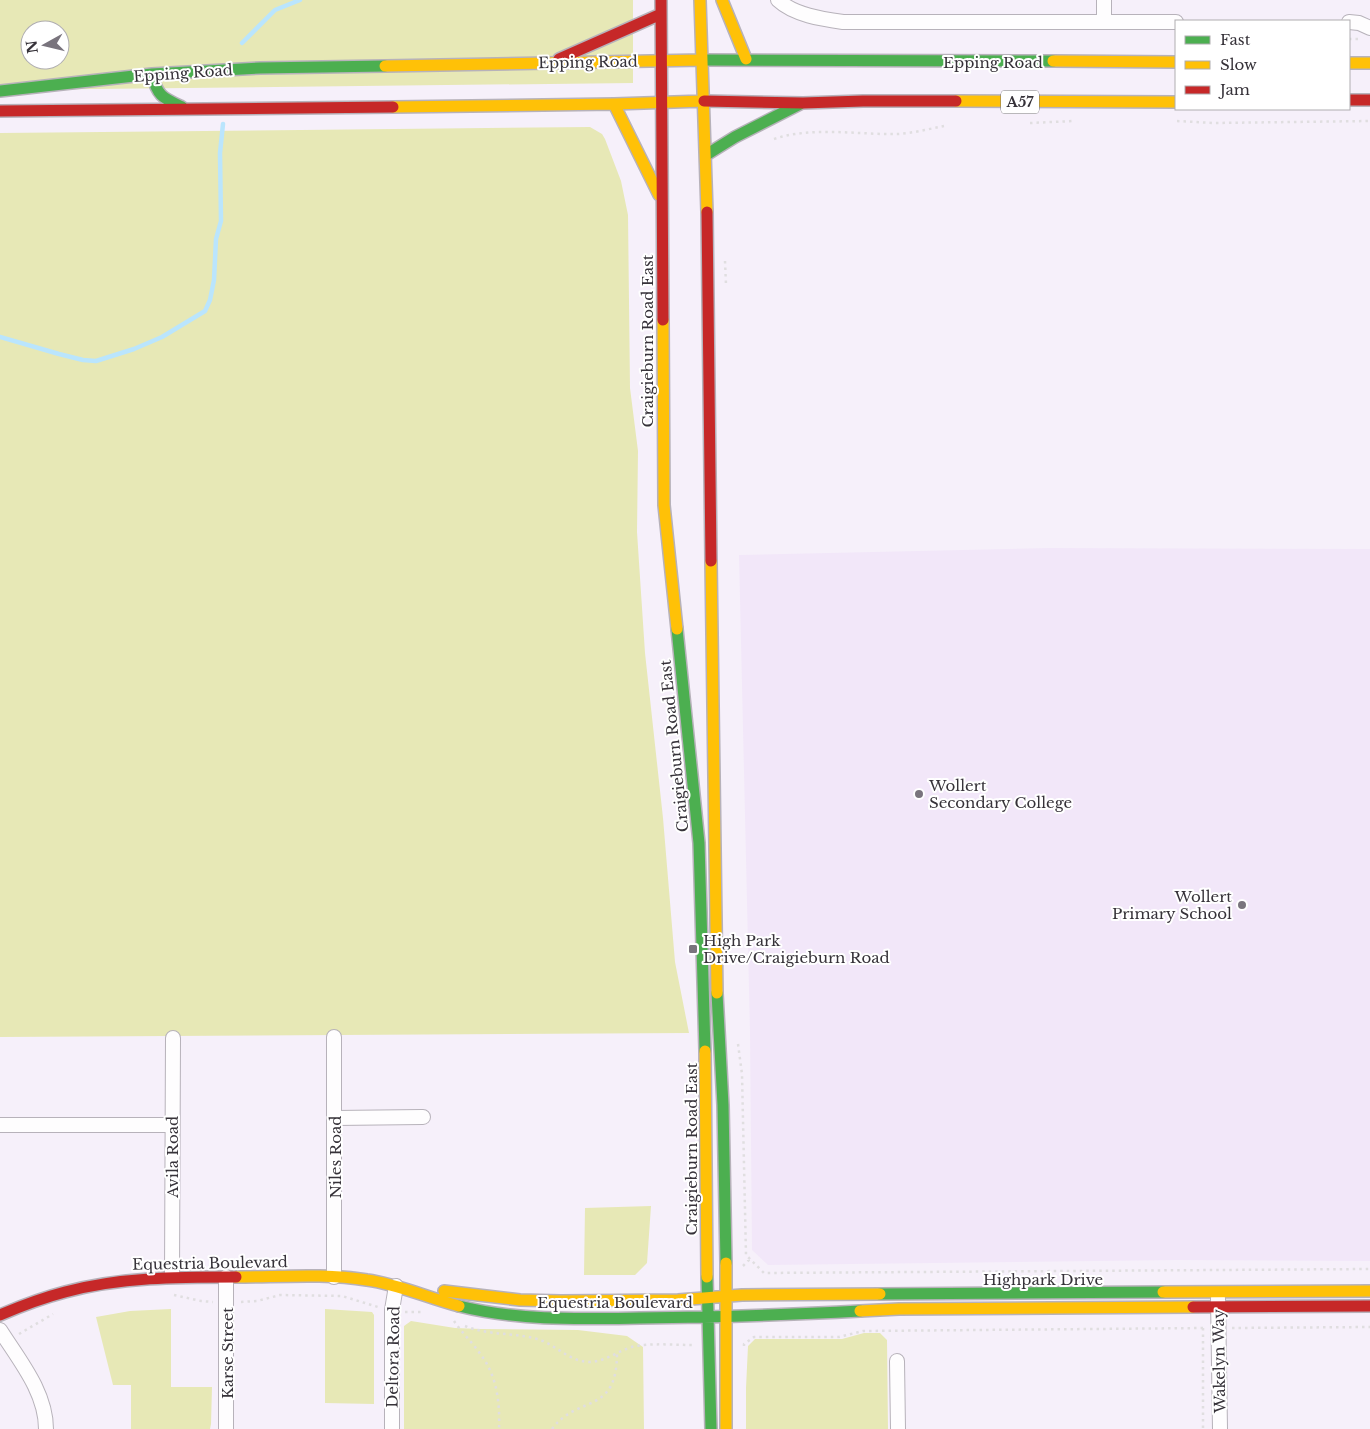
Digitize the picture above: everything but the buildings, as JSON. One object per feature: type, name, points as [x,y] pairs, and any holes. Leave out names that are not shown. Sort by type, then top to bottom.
[{"type":"main road","name":"Craigieburn Road East","points":[[661,0],[664,505],[699,843],[706,1073],[717,1298],[717,1317],[709,1344],[711,1429]]},
{"type":"main road","name":"Craigieburn Road East","points":[[700,0],[706,155],[716,974],[722,1105],[717,1317],[726,1429]]},
{"type":"main road","points":[[722,0],[746,60]]},
{"type":"main road","points":[[551,62],[661,14]]},
{"type":"main road","name":"Epping Road","points":[[0,91],[152,74],[260,68],[661,60],[1175,62]]},
{"type":"main road","points":[[1350,62],[1370,62]]},
{"type":"main road","points":[[152,74],[160,97],[188,109]]},
{"type":"main road","points":[[1350,100],[1370,100]]},
{"type":"main road","points":[[0,111],[614,104],[704,101]]},
{"type":"main road","name":"A57","points":[[704,101],[803,103],[863,101],[1175,102]]},
{"type":"main road","points":[[706,155],[735,137],[803,103]]},
{"type":"main road","points":[[614,104],[662,199]]},
{"type":"main road","name":"Equestria Boulevard","points":[[0,1315],[52,1295],[85,1286],[115,1281],[172,1276],[334,1277],[368,1280],[396,1286],[457,1305],[531,1318],[717,1317]]},
{"type":"main road","name":"Equestria Boulevard","points":[[396,1286],[528,1300],[717,1298]]},
{"type":"main road","name":"Highpark Drive","points":[[717,1298],[742,1295],[1370,1291]]},
{"type":"main road","name":"Highpark Drive","points":[[717,1317],[900,1309],[1370,1306]]},
{"type":"street","points":[[778,0],[792,10],[843,22],[1175,22]]},
{"type":"street","points":[[1104,0],[1104,22]]},
{"type":"street","points":[[1350,22],[1370,28]]},
{"type":"street","name":"Niles Road","points":[[334,1037],[334,1277]]},
{"type":"street","name":"Avila Road","points":[[172,1276],[173,1038]]},
{"type":"street","points":[[335,1118],[424,1117]]},
{"type":"street","points":[[0,1125],[172,1125]]},
{"type":"street","name":"Karse Street","points":[[226,1277],[226,1429]]},
{"type":"street","name":"Deltora Road","points":[[392,1429],[392,1310],[396,1286]]},
{"type":"street","name":"Wakelyn Way","points":[[1218,1292],[1220,1429]]},
{"type":"street","points":[[3,1335],[36,1388],[45,1410],[46,1429]]},
{"type":"street","points":[[897,1361],[898,1429]]},
{"type":"path","points":[[1030,124],[1074,121]]},
{"type":"path","points":[[1174,121],[1213,123],[1370,121]]},
{"type":"path","points":[[774,139],[783,136],[817,132],[900,134],[944,126]]},
{"type":"path","points":[[725,253],[726,290]]},
{"type":"path","points":[[738,1038],[742,1074],[746,1255],[764,1273],[1370,1268]]},
{"type":"path","points":[[173,1295],[201,1301],[227,1302],[257,1301],[280,1295],[342,1296],[392,1310],[412,1313],[429,1312]]},
{"type":"path","points":[[3,1335],[54,1313]]},
{"type":"path","points":[[499,1429],[495,1384],[489,1368],[481,1355],[453,1321],[478,1331],[521,1335],[537,1339],[548,1343],[570,1358],[590,1362],[603,1360],[628,1348],[645,1345],[709,1344]]},
{"type":"path","points":[[743,1353],[744,1344],[754,1337],[839,1337],[863,1331],[1370,1327]]},
{"type":"path","points":[[1203,1328],[1203,1429]]},
{"type":"path","points":[[552,1429],[568,1414],[598,1400],[607,1392],[615,1378],[617,1353]]},
{"type":"shaded area","points":[[1049,548],[1370,549],[1370,1261],[1177,1260],[768,1265],[752,1250],[750,1032],[739,555]]},
{"type":"green space","points":[[0,0],[633,0],[633,83],[0,90]]},
{"type":"green space","points":[[590,127],[602,134],[605,139],[621,181],[628,215],[630,388],[638,451],[637,532],[645,653],[663,818],[675,962],[689,1033],[0,1037],[0,133]]},
{"type":"green space","points":[[651,1206],[647,1263],[635,1275],[584,1275],[585,1208]]},
{"type":"green space","points":[[171,1309],[171,1387],[212,1387],[210,1429],[131,1429],[131,1385],[113,1385],[96,1317],[130,1311]]},
{"type":"green space","points":[[325,1309],[372,1312],[374,1315],[374,1404],[325,1403]]},
{"type":"green space","points":[[411,1321],[455,1328],[578,1330],[627,1336],[643,1347],[644,1429],[404,1429],[404,1326]]},
{"type":"green space","points":[[864,1333],[880,1333],[887,1340],[888,1429],[746,1429],[748,1346],[755,1339],[842,1339]]},
{"type":"waterway","points":[[242,43],[275,10],[300,0]]},
{"type":"waterway","points":[[0,337],[59,354],[96,361],[134,349],[162,337],[205,311],[210,300],[214,280],[216,239],[221,221],[220,153],[223,124]]},
{"type":"traffic: fast","points":[[702,60],[1053,61]]},
{"type":"traffic: fast","points":[[0,91],[152,74],[260,68],[385,66]]},
{"type":"traffic: fast","points":[[152,74],[159,92],[170,101],[182,107]]},
{"type":"traffic: fast","points":[[706,155],[735,137],[800,104]]},
{"type":"traffic: fast","points":[[677,629],[699,843],[705,1051]]},
{"type":"traffic: fast","points":[[717,993],[723,1105],[726,1263]]},
{"type":"traffic: fast","points":[[707,1277],[711,1429]]},
{"type":"traffic: fast","points":[[880,1294],[1163,1292]]},
{"type":"traffic: fast","points":[[459,1306],[527,1317],[572,1319],[860,1311]]},
{"type":"traffic: slow","points":[[700,0],[707,212]]},
{"type":"traffic: slow","points":[[722,0],[746,59]]},
{"type":"traffic: slow","points":[[385,66],[702,60]]},
{"type":"traffic: slow","points":[[1053,61],[1175,62]]},
{"type":"traffic: slow","points":[[1350,63],[1370,63]]},
{"type":"traffic: slow","points":[[393,107],[704,101]]},
{"type":"traffic: slow","points":[[956,101],[1175,102]]},
{"type":"traffic: slow","points":[[614,104],[659,195]]},
{"type":"traffic: slow","points":[[663,320],[664,505],[677,629]]},
{"type":"traffic: slow","points":[[711,561],[717,993]]},
{"type":"traffic: slow","points":[[705,1051],[707,1277]]},
{"type":"traffic: slow","points":[[726,1263],[726,1429]]},
{"type":"traffic: slow","points":[[236,1277],[318,1276],[351,1278],[379,1282],[459,1306]]},
{"type":"traffic: slow","points":[[444,1291],[520,1300],[561,1301],[678,1300],[742,1295],[880,1294]]},
{"type":"traffic: slow","points":[[1163,1292],[1370,1291]]},
{"type":"traffic: slow","points":[[860,1311],[899,1309],[1193,1307]]},
{"type":"traffic: jam","points":[[661,0],[663,320]]},
{"type":"traffic: jam","points":[[559,59],[661,14]]},
{"type":"traffic: jam","points":[[1350,100],[1370,100]]},
{"type":"traffic: jam","points":[[704,101],[803,103],[956,101]]},
{"type":"traffic: jam","points":[[0,111],[393,107]]},
{"type":"traffic: jam","points":[[707,212],[711,561]]},
{"type":"traffic: jam","points":[[0,1315],[56,1294],[107,1283],[171,1278],[236,1277]]},
{"type":"traffic: jam","points":[[1193,1307],[1370,1306]]},
{"type":"place","name":"Wollert Secondary College","points":[[919,794]]},
{"type":"place","name":"Wollert Primary School","points":[[1242,905]]},
{"type":"place","name":"High Park Drive/Craigieburn Road","points":[[693,949]]}]
